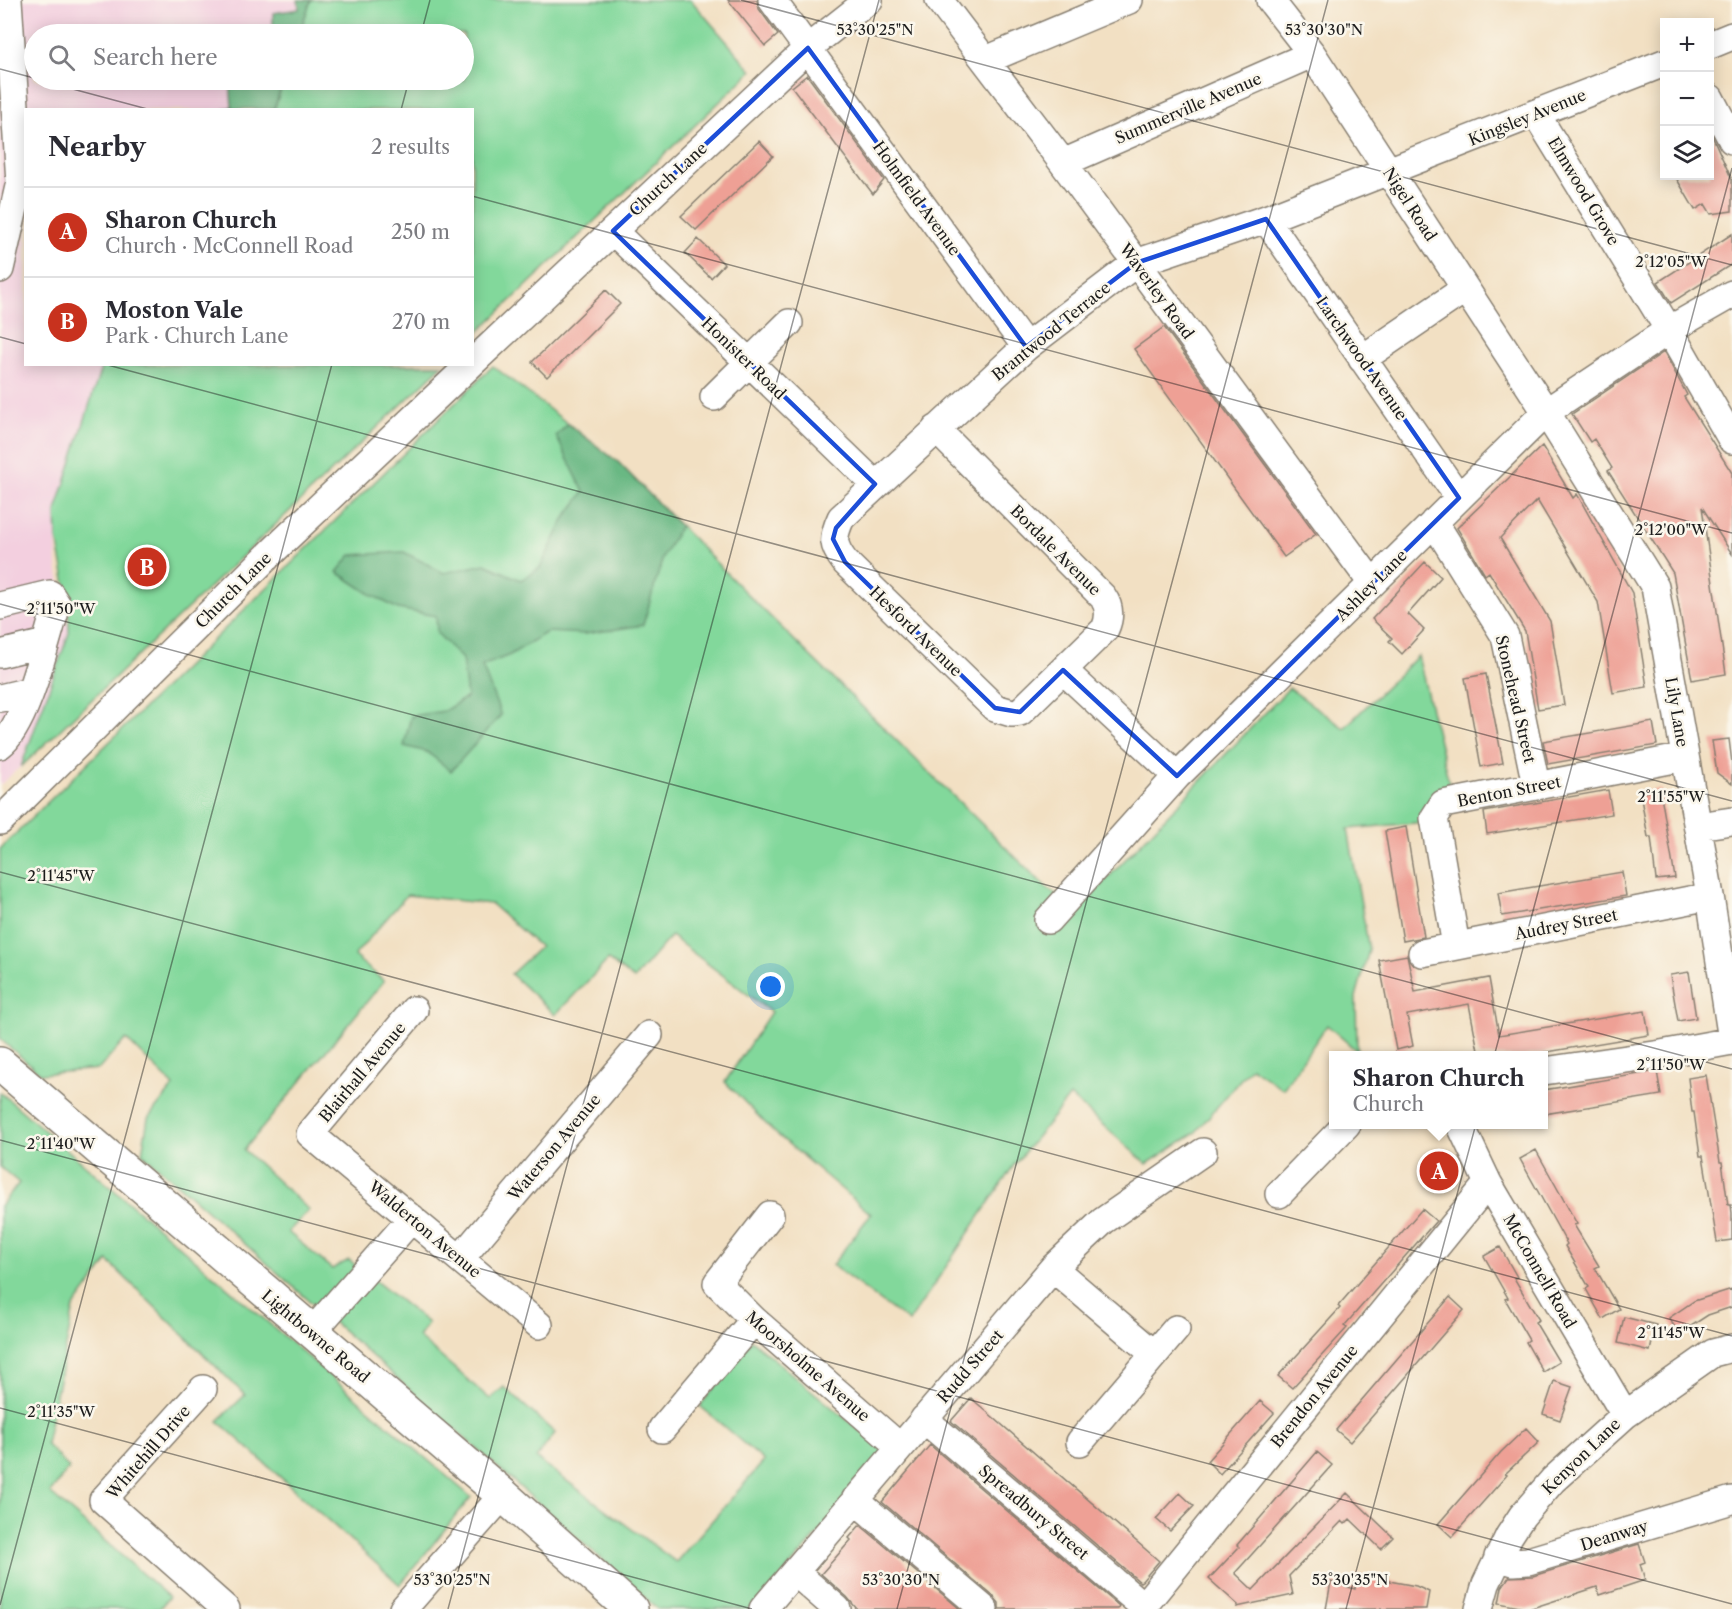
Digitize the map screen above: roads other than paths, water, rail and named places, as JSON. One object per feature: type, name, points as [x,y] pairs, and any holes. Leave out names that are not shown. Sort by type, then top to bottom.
[{"type":"main road","name":"Lightbowne Road","points":[[0,1064],[503,1495],[631,1609]]},
{"type":"street","points":[[0,269],[23,183],[8,0]]},
{"type":"street","name":"Holmfield Avenue","points":[[771,0],[1026,347]]},
{"type":"street","name":"Church Lane","points":[[474,362],[807,48],[869,0]]},
{"type":"street","name":"Waverley Road","points":[[939,0],[1063,163],[1372,583]]},
{"type":"street","points":[[986,60],[1129,0]]},
{"type":"street","name":"Nigel Road","points":[[1270,0],[1312,54],[1546,412]]},
{"type":"street","points":[[1714,43],[1732,36]]},
{"type":"street","name":"Summerville Avenue","points":[[1063,163],[1312,54]]},
{"type":"street","name":"Kingsley Avenue","points":[[1389,172],[1660,65]]},
{"type":"street","points":[[1714,106],[1732,140]]},
{"type":"street","name":"Elmwood Grove","points":[[1536,114],[1669,330],[1732,440]]},
{"type":"street","name":"Brantwood Terrace","points":[[876,484],[1026,347],[1136,263],[1266,219],[1389,172]]},
{"type":"street","name":"Larchwood Avenue","points":[[1266,219],[1460,498]]},
{"type":"street","name":"Honister Road","points":[[613,231],[876,484]]},
{"type":"street","points":[[1362,359],[1465,289]]},
{"type":"street","name":"Ashley Lane","points":[[1048,920],[1177,776],[1546,412],[1669,330],[1732,294]]},
{"type":"street","points":[[714,397],[789,323]]},
{"type":"street","name":"Church Lane","points":[[0,821],[276,548],[470,366]]},
{"type":"street","name":"Lily Lane","points":[[1546,412],[1655,587],[1710,896],[1732,1041]]},
{"type":"street","name":"Bordale Avenue","points":[[936,429],[1108,604],[1108,621],[1105,629],[1063,670]]},
{"type":"street","name":"Hesford Avenue","points":[[876,484],[841,518],[836,528],[833,539],[845,562],[995,708],[1012,713],[1020,712],[1063,670]]},
{"type":"street","name":"Stonehead Street","points":[[1434,522],[1505,636],[1536,785]]},
{"type":"street","points":[[0,606],[50,594],[57,605],[18,723],[0,746]]},
{"type":"street","points":[[0,654],[45,643]]},
{"type":"street","points":[[1063,670],[1177,776]]},
{"type":"street","points":[[0,698],[30,691]]},
{"type":"street","name":"Benton Street","points":[[1456,946],[1434,818],[1443,804],[1685,757]]},
{"type":"street","points":[[1698,826],[1732,821]]},
{"type":"street","name":"Audrey Street","points":[[1422,953],[1710,896]]},
{"type":"street","name":"Blairhall Avenue","points":[[310,1134],[414,1010]]},
{"type":"street","name":"Waterson Avenue","points":[[460,1259],[649,1035]]},
{"type":"street","points":[[1548,1070],[1732,1041]]},
{"type":"street","points":[[1279,1194],[1343,1129]]},
{"type":"street","name":"McConnell Road","points":[[1462,1129],[1488,1183],[1624,1415]]},
{"type":"street","name":"Walderton Avenue","points":[[310,1134],[539,1325]]},
{"type":"street","name":"Rudd Street","points":[[763,1609],[1053,1268],[1103,1221],[1203,1152]]},
{"type":"street","name":"Brendon Avenue","points":[[1142,1607],[1488,1183]]},
{"type":"street","name":"Moorsholme Avenue","points":[[770,1215],[717,1283],[754,1320],[900,1447]]},
{"type":"street","points":[[312,1332],[411,1218]]},
{"type":"street","points":[[1053,1268],[1154,1354]]},
{"type":"street","points":[[662,1429],[754,1320]]},
{"type":"street","points":[[1080,1442],[1176,1329]]},
{"type":"street","name":"Kenyon Lane","points":[[1479,1609],[1486,1584],[1498,1557],[1522,1516],[1553,1480],[1624,1415],[1713,1353],[1732,1348]]},
{"type":"street","name":"Whitehill Drive","points":[[203,1389],[103,1500],[212,1605]]},
{"type":"street","name":"Spreadbury Street","points":[[924,1419],[1142,1607]]},
{"type":"street","points":[[409,1607],[503,1495]]},
{"type":"street","name":"Deanway","points":[[1498,1557],[1514,1562],[1528,1561],[1732,1497]]},
{"type":"street","points":[[855,1500],[984,1609]]},
{"type":"street","points":[[795,1572],[837,1609]]},
{"type":"place","name":"Moston Vale","points":[[147,567]]},
{"type":"place","name":"Sharon Church","points":[[1439,1171]]}]
